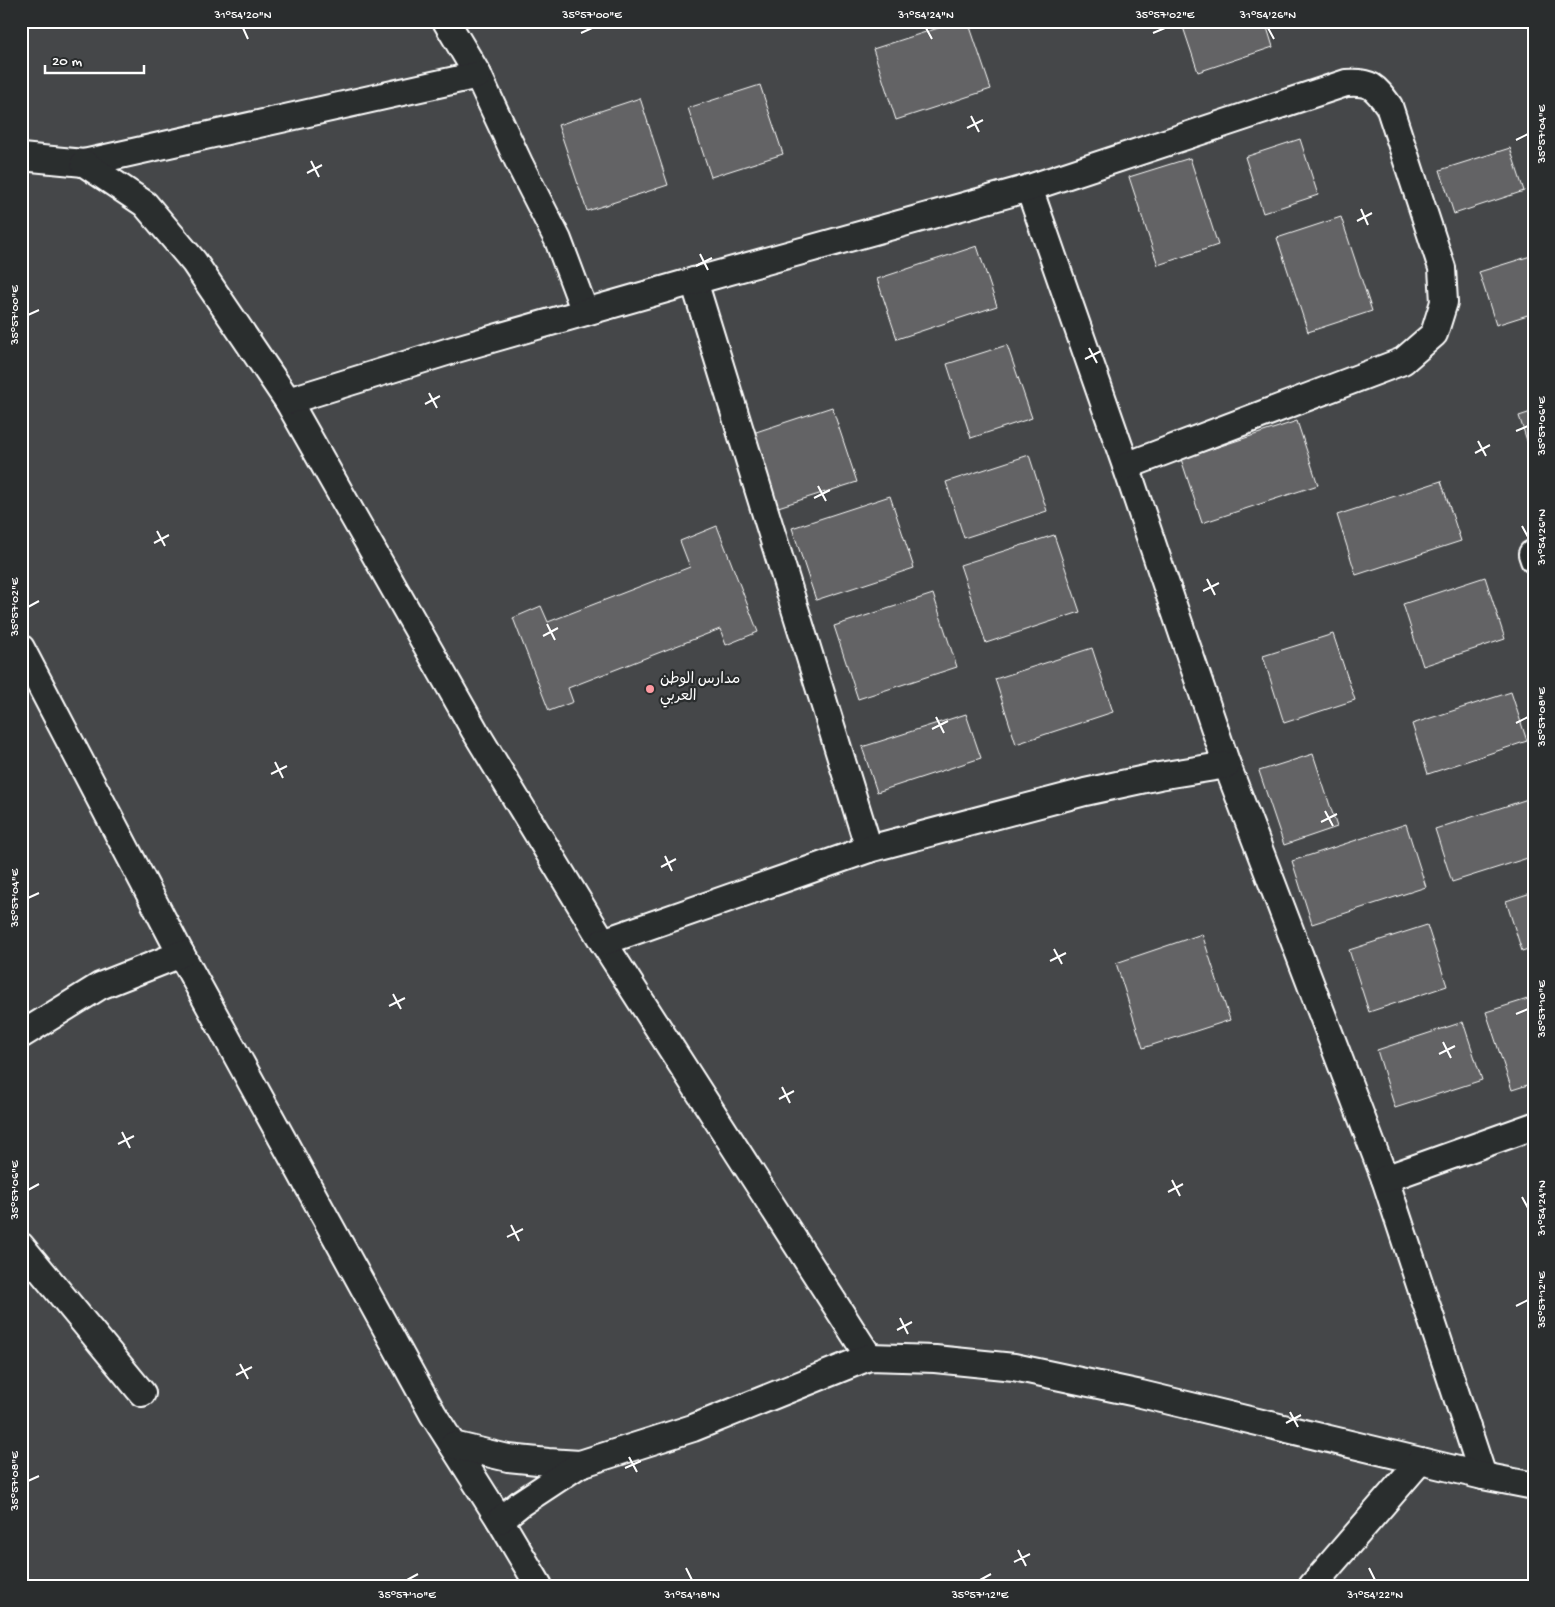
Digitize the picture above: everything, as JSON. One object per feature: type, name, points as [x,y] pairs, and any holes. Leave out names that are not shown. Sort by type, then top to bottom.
[{"type":"street","points":[[446,21],[478,76],[558,240],[585,312]]},
{"type":"street","points":[[21,157],[84,163],[478,76]]},
{"type":"street","points":[[288,401],[694,280],[1029,188],[1346,83],[1362,82],[1377,89],[1389,106],[1442,268],[1444,302],[1434,334],[1403,361],[1126,466]]},
{"type":"street","points":[[84,163],[145,204],[194,262],[288,401],[475,731],[602,942],[869,1357]]},
{"type":"street","points":[[1029,188],[1126,466],[1227,765],[1385,1179],[1483,1476]]},
{"type":"street","points":[[694,280],[869,849]]},
{"type":"street","points":[[21,648],[181,954],[433,1414],[454,1445],[539,1586]]},
{"type":"street","points":[[602,942],[869,849],[1085,792],[1159,776],[1227,765]]},
{"type":"street","points":[[21,1035],[100,986],[181,954]]},
{"type":"street","points":[[1385,1179],[1534,1126]]},
{"type":"street","points":[[21,1246],[142,1393]]},
{"type":"street","points":[[500,1520],[527,1498],[580,1464],[693,1428],[869,1357],[935,1359],[1014,1367],[1141,1394],[1483,1476],[1534,1486]]},
{"type":"street","points":[[454,1445],[508,1458],[580,1464]]},
{"type":"street","points":[[1312,1586],[1420,1461]]},
{"type":"shaded area","points":[[21,21],[1534,21],[1534,1586],[21,1586]]},
{"type":"building","points":[[960,21],[968,21],[991,89],[896,120],[873,49]]},
{"type":"building","points":[[1181,21],[1265,21],[1273,47],[1198,72]]},
{"type":"building","points":[[760,85],[783,154],[711,177],[688,108]]},
{"type":"building","points":[[640,98],[668,185],[587,211],[558,125]]},
{"type":"building","points":[[1300,139],[1318,195],[1263,213],[1245,157]]},
{"type":"building","points":[[1510,148],[1524,191],[1454,214],[1440,170]]},
{"type":"building","points":[[1190,158],[1218,245],[1158,265],[1129,177]]},
{"type":"building","points":[[1341,217],[1372,311],[1308,332],[1277,238]]},
{"type":"building","points":[[977,246],[997,306],[897,339],[877,279]]},
{"type":"building","points":[[1534,255],[1534,313],[1496,325],[1479,272]]},
{"type":"building","points":[[1007,345],[1032,418],[971,438],[947,364]]},
{"type":"building","points":[[832,407],[857,482],[775,508],[750,434]]},
{"type":"building","points":[[1534,411],[1534,462],[1519,416]]},
{"type":"building","points":[[1297,421],[1318,485],[1202,523],[1181,459]]},
{"type":"building","points":[[1029,455],[1047,511],[964,538],[946,482]]},
{"type":"building","points":[[1441,481],[1461,541],[1356,575],[1337,515]]},
{"type":"building","points":[[890,496],[914,568],[816,600],[792,528]]},
{"type":"building","points":[[717,526],[758,632],[726,645],[720,629],[568,688],[573,702],[549,711],[513,618],[541,606],[548,622],[690,567],[680,541]]},
{"type":"building","points":[[1054,535],[1080,612],[986,643],[960,565]]},
{"type":"building","points":[[1485,577],[1505,639],[1423,666],[1403,604]]},
{"type":"building","points":[[933,594],[957,667],[858,699],[834,626]]},
{"type":"building","points":[[1333,634],[1355,700],[1284,723],[1263,656]]},
{"type":"building","points":[[1092,648],[1113,712],[1016,744],[995,679]]},
{"type":"building","points":[[1511,692],[1527,741],[1428,774],[1412,724]]},
{"type":"building","points":[[966,714],[981,758],[877,792],[862,747]]},
{"type":"building","points":[[1313,754],[1337,827],[1284,845],[1259,771]]},
{"type":"building","points":[[1534,797],[1534,856],[1452,882],[1435,829]]},
{"type":"building","points":[[1406,824],[1426,887],[1312,924],[1292,861]]},
{"type":"building","points":[[1534,892],[1534,947],[1522,951],[1506,901]]},
{"type":"building","points":[[1427,925],[1447,986],[1369,1012],[1349,950]]},
{"type":"building","points":[[1202,934],[1230,1020],[1143,1048],[1116,963]]},
{"type":"building","points":[[1534,997],[1534,1083],[1512,1090],[1486,1012]]},
{"type":"building","points":[[1463,1022],[1482,1080],[1395,1108],[1377,1050]]},
{"type":"place","name":"مدارس الوطن العربي","points":[[650,689]]}]
